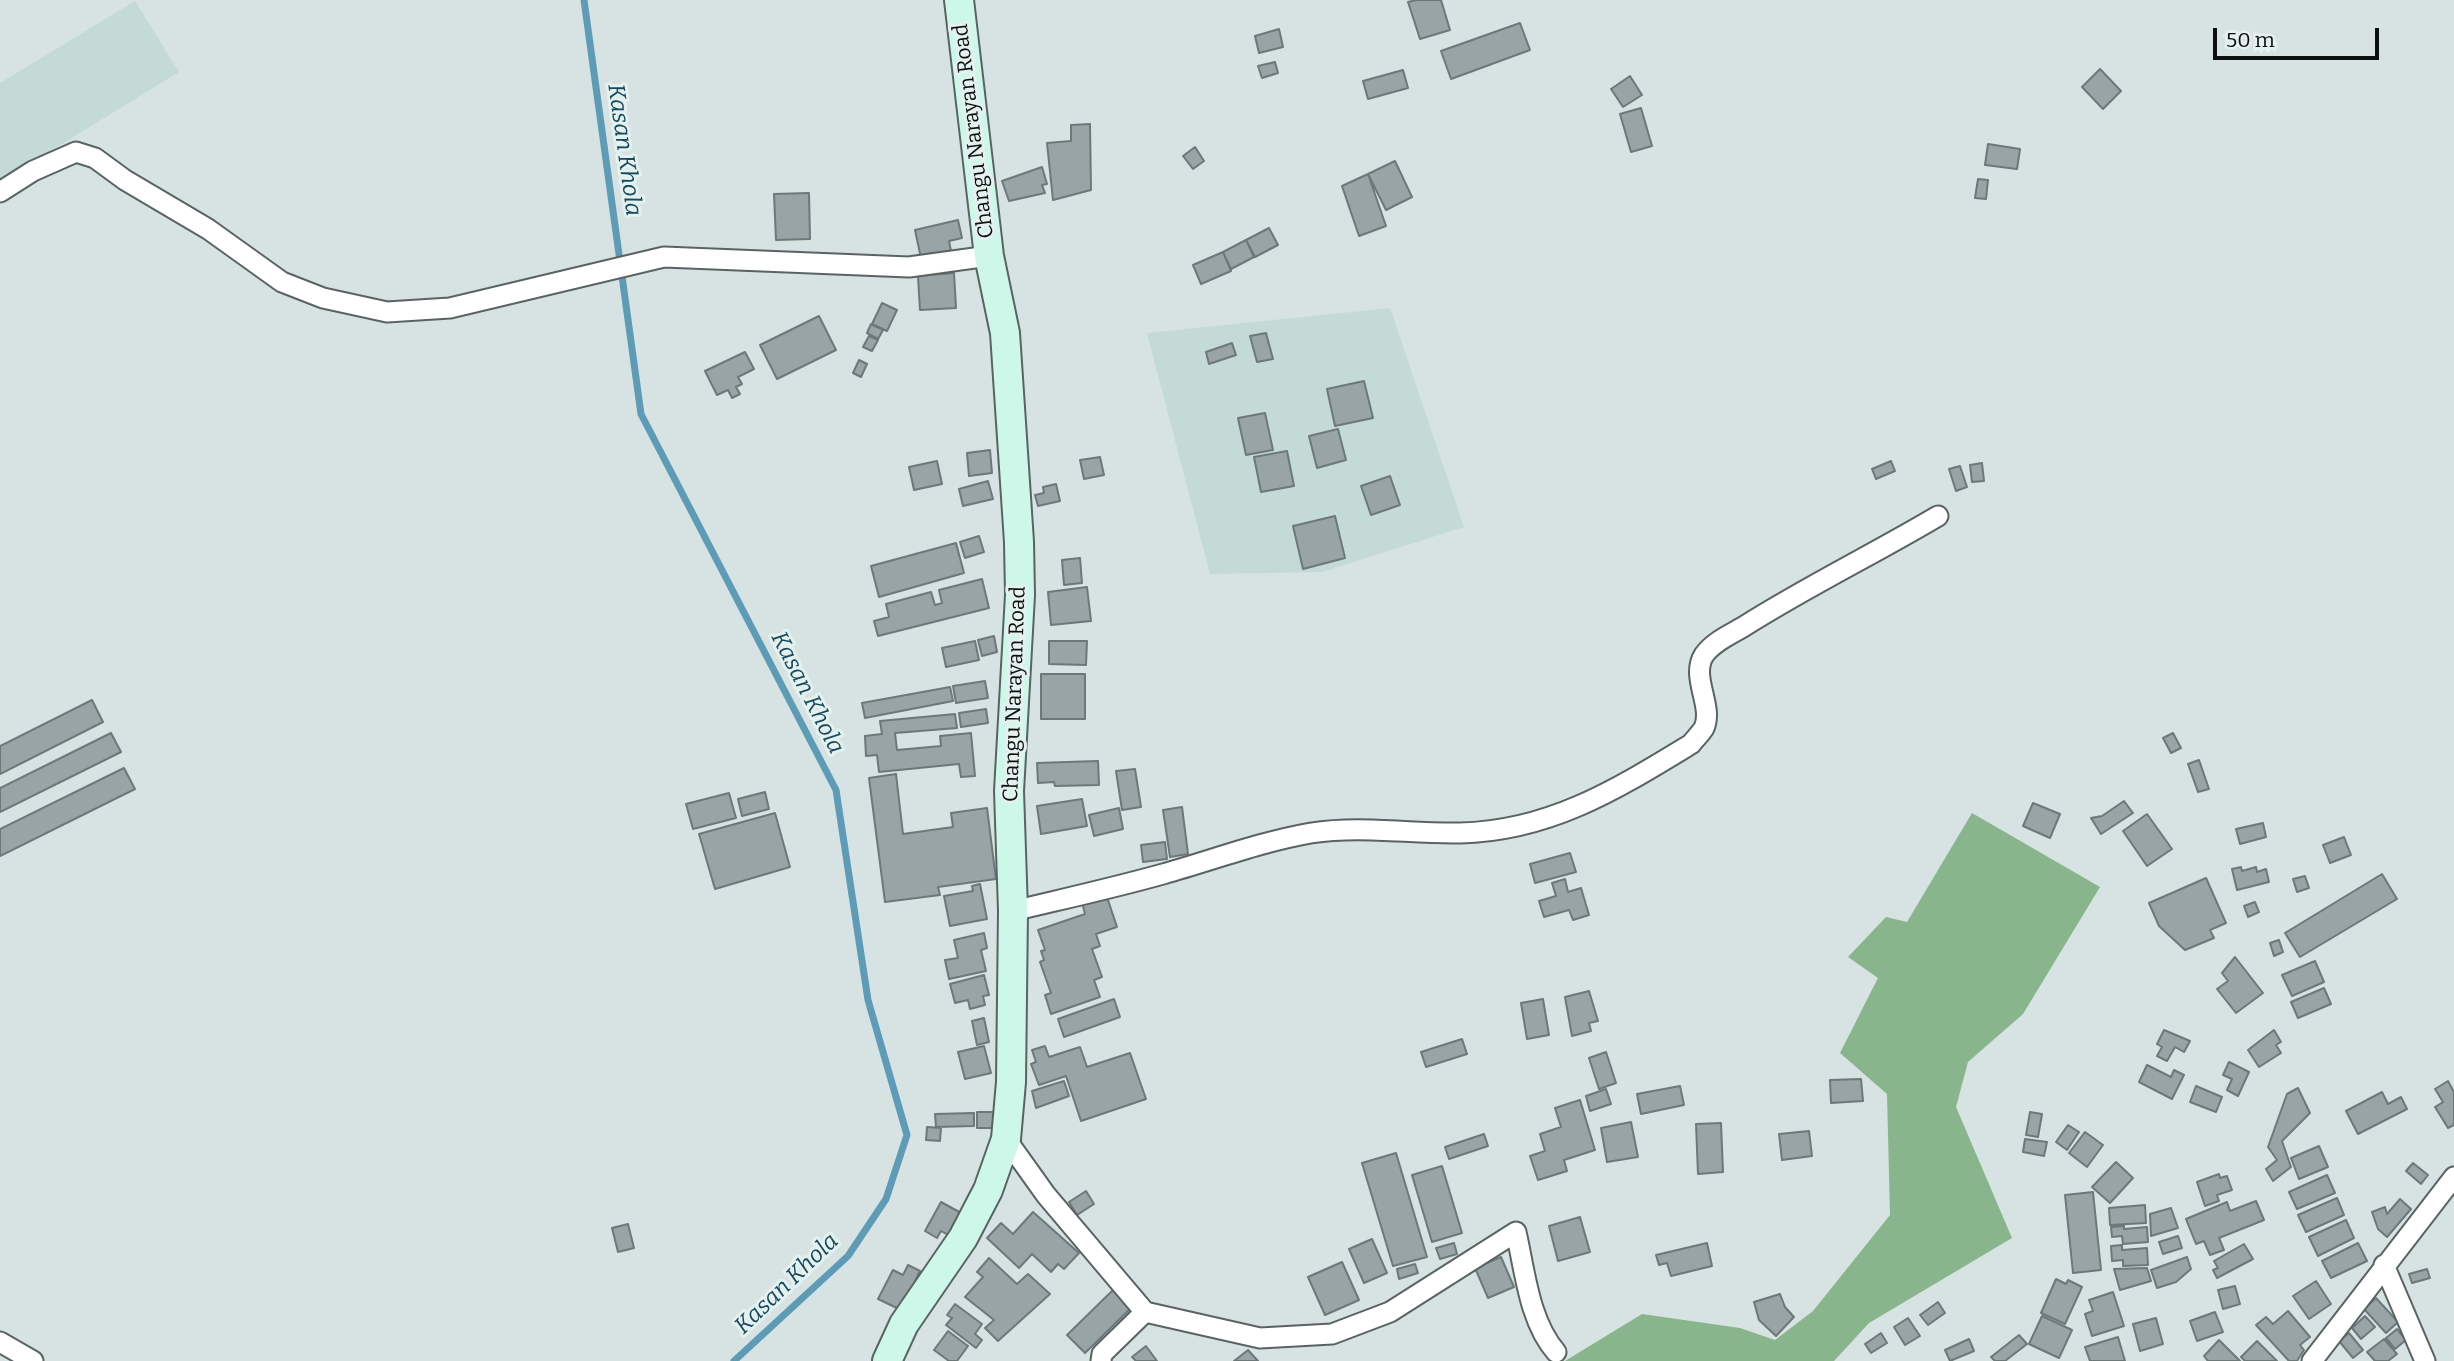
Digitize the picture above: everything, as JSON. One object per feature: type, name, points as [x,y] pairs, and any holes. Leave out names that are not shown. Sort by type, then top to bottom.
[{"type":"main road","name":"Changu Narayan Road","points":[[887,1361],[904,1324],[963,1238],[988,1190],[1006,1139],[1011,1082],[1013,911],[1009,791],[1020,595],[1019,555],[1005,333],[989,256],[959,0]]},
{"type":"street","points":[[0,192],[33,171],[76,152],[94,158],[125,180],[208,229],[282,282],[323,298],[387,312],[450,308],[664,257],[909,267],[989,256]]},
{"type":"street","points":[[1013,911],[1163,874],[1248,846],[1313,833],[1365,828],[1462,833],[1517,825],[1577,809],[1691,744],[1704,727],[1707,713],[1702,700],[1700,670],[1704,656],[1717,643],[1776,606],[1938,516]]},
{"type":"street","points":[[1006,1139],[1046,1195],[1145,1312],[1260,1338],[1332,1334],[1390,1312],[1516,1232],[1530,1296],[1545,1339],[1556,1352]]},
{"type":"street","points":[[2312,1361],[2454,1177]]},
{"type":"street","points":[[2384,1265],[2425,1361]]},
{"type":"street","points":[[1101,1361],[1102,1354],[1145,1312]]},
{"type":"street","points":[[0,1342],[33,1361]]},
{"type":"shaded area","points":[[135,1],[179,72],[0,182],[0,83]]},
{"type":"shaded area","points":[[1390,308],[1464,527],[1322,572],[1210,574],[1147,333]]},
{"type":"green space","points":[[1972,813],[2100,887],[2023,1014],[1968,1062],[1956,1107],[2012,1238],[1869,1323],[1834,1361],[1565,1361],[1642,1314],[1740,1328],[1775,1340],[1813,1311],[1890,1215],[1887,1094],[1840,1053],[1878,978],[1848,957],[1886,917],[1907,922]]},
{"type":"building","points":[[1441,0],[1450,30],[1420,39],[1408,2]]},
{"type":"building","points":[[1520,23],[1530,50],[1451,79],[1441,51]]},
{"type":"building","points":[[1279,29],[1283,47],[1259,53],[1255,36]]},
{"type":"building","points":[[1275,62],[1278,73],[1262,78],[1258,66]]},
{"type":"building","points":[[2100,69],[2121,91],[2103,109],[2082,87]]},
{"type":"building","points":[[1403,70],[1408,88],[1368,99],[1363,81]]},
{"type":"building","points":[[1630,76],[1642,95],[1623,107],[1611,89]]},
{"type":"building","points":[[1641,108],[1652,146],[1631,152],[1620,114]]},
{"type":"building","points":[[1090,124],[1091,190],[1053,200],[1047,143],[1071,141],[1071,125]]},
{"type":"building","points":[[1988,144],[2020,149],[2017,169],[1985,165]]},
{"type":"building","points":[[1195,147],[1204,161],[1193,169],[1183,156]]},
{"type":"building","points":[[1395,161],[1412,197],[1386,210],[1368,174]]},
{"type":"building","points":[[1042,167],[1047,184],[1042,185],[1045,193],[1009,201],[1002,181]]},
{"type":"building","points":[[1368,174],[1386,226],[1359,236],[1342,186]]},
{"type":"building","points":[[1978,179],[1988,180],[1986,199],[1975,198]]},
{"type":"building","points":[[809,193],[810,239],[776,240],[774,194]]},
{"type":"building","points":[[958,220],[962,238],[949,241],[952,256],[922,263],[915,230]]},
{"type":"building","points":[[1269,228],[1278,245],[1255,257],[1246,240]]},
{"type":"building","points":[[1246,240],[1254,257],[1231,269],[1223,252]]},
{"type":"building","points":[[1223,252],[1231,271],[1201,284],[1193,265]]},
{"type":"building","points":[[954,273],[956,308],[920,310],[918,276]]},
{"type":"building","points":[[882,303],[897,310],[887,331],[872,324]]},
{"type":"building","points":[[819,316],[836,350],[777,379],[760,345]]},
{"type":"building","points":[[871,324],[883,330],[878,339],[867,333]]},
{"type":"building","points":[[1266,333],[1273,359],[1257,362],[1250,336]]},
{"type":"building","points":[[869,336],[878,340],[872,351],[863,347]]},
{"type":"building","points":[[1232,343],[1236,355],[1209,364],[1206,352]]},
{"type":"building","points":[[745,352],[754,369],[738,377],[742,384],[736,387],[740,394],[732,398],[728,390],[717,395],[705,371]]},
{"type":"building","points":[[859,360],[867,364],[861,377],[853,373]]},
{"type":"building","points":[[1364,381],[1373,418],[1335,426],[1327,389]]},
{"type":"building","points":[[1265,413],[1273,450],[1246,455],[1238,418]]},
{"type":"building","points":[[1338,429],[1346,460],[1317,468],[1309,436]]},
{"type":"building","points":[[990,450],[992,473],[969,476],[967,453]]},
{"type":"building","points":[[1287,451],[1294,486],[1261,492],[1254,457]]},
{"type":"building","points":[[1100,457],[1104,475],[1084,479],[1080,460]]},
{"type":"building","points":[[937,461],[942,484],[914,490],[909,467]]},
{"type":"building","points":[[1891,461],[1895,471],[1876,479],[1872,469]]},
{"type":"building","points":[[1982,463],[1984,481],[1972,482],[1970,465]]},
{"type":"building","points":[[1960,466],[1967,487],[1956,491],[1949,469]]},
{"type":"building","points":[[1390,476],[1400,505],[1371,515],[1361,486]]},
{"type":"building","points":[[988,481],[993,499],[963,506],[959,489]]},
{"type":"building","points":[[1056,484],[1060,501],[1038,506],[1035,495],[1044,493],[1043,487]]},
{"type":"building","points":[[1335,516],[1345,558],[1303,569],[1293,526]]},
{"type":"building","points":[[979,536],[984,552],[965,558],[960,542]]},
{"type":"building","points":[[956,543],[964,573],[879,597],[871,566]]},
{"type":"building","points":[[1080,558],[1082,583],[1064,585],[1062,560]]},
{"type":"building","points":[[982,579],[989,608],[878,636],[874,621],[889,617],[886,604],[931,592],[935,605],[942,603],[939,590]]},
{"type":"building","points":[[1087,587],[1091,621],[1051,625],[1048,592]]},
{"type":"building","points":[[994,636],[997,652],[982,656],[978,640]]},
{"type":"building","points":[[975,641],[979,660],[946,667],[942,648]]},
{"type":"building","points":[[1049,641],[1087,641],[1086,665],[1049,664]]},
{"type":"building","points":[[1041,674],[1085,674],[1085,719],[1041,719]]},
{"type":"building","points":[[985,681],[988,698],[956,703],[953,686]]},
{"type":"building","points":[[950,687],[953,701],[865,718],[862,703]]},
{"type":"building","points":[[92,700],[103,722],[0,774],[0,746]]},
{"type":"building","points":[[986,709],[988,723],[961,727],[959,713]]},
{"type":"building","points":[[955,714],[957,728],[895,733],[897,750],[941,746],[940,736],[971,733],[975,776],[961,777],[959,764],[879,772],[877,755],[866,756],[865,736],[882,734],[880,721]]},
{"type":"building","points":[[111,733],[121,752],[0,812],[0,788]]},
{"type":"building","points":[[2173,733],[2181,748],[2171,753],[2163,738]]},
{"type":"building","points":[[2199,760],[2209,789],[2198,792],[2188,764]]},
{"type":"building","points":[[1098,761],[1099,785],[1055,786],[1054,782],[1038,783],[1037,763]]},
{"type":"building","points":[[124,768],[135,789],[0,856],[0,829]]},
{"type":"building","points":[[1135,769],[1141,807],[1122,810],[1116,771]]},
{"type":"building","points":[[896,774],[903,834],[953,827],[951,813],[987,808],[996,879],[938,887],[940,895],[885,902],[869,778]]},
{"type":"building","points":[[765,792],[769,809],[742,816],[738,799]]},
{"type":"building","points":[[729,793],[736,818],[693,829],[686,804]]},
{"type":"building","points":[[1082,799],[1087,826],[1041,834],[1037,806]]},
{"type":"building","points":[[2124,801],[2133,813],[2101,834],[2091,818],[2102,816]]},
{"type":"building","points":[[2033,803],[2060,814],[2050,838],[2023,826]]},
{"type":"building","points":[[1182,807],[1188,854],[1170,857],[1163,810]]},
{"type":"building","points":[[1119,808],[1123,829],[1094,836],[1089,815]]},
{"type":"building","points":[[775,813],[790,867],[715,889],[699,834]]},
{"type":"building","points":[[2147,814],[2172,849],[2147,866],[2123,831]]},
{"type":"building","points":[[2263,823],[2266,837],[2240,844],[2236,829]]},
{"type":"building","points":[[2344,837],[2351,855],[2330,863],[2323,845]]},
{"type":"building","points":[[1165,842],[1167,859],[1143,862],[1141,845]]},
{"type":"building","points":[[1570,853],[1576,872],[1535,883],[1530,864]]},
{"type":"building","points":[[2241,867],[2242,871],[2256,867],[2257,872],[2266,869],[2269,882],[2237,890],[2232,869]]},
{"type":"building","points":[[2382,874],[2397,899],[2300,957],[2285,933]]},
{"type":"building","points":[[2305,876],[2309,888],[2297,892],[2293,879]]},
{"type":"building","points":[[2206,878],[2226,923],[2210,930],[2214,938],[2185,950],[2159,926],[2149,903]]},
{"type":"building","points":[[1565,879],[1568,892],[1581,888],[1589,915],[1573,920],[1569,910],[1544,917],[1539,901],[1556,896],[1552,883]]},
{"type":"building","points":[[980,884],[987,919],[950,926],[944,896],[973,891],[972,886]]},
{"type":"building","points":[[1106,894],[1117,927],[1096,934],[1100,946],[1092,949],[1102,977],[1094,980],[1100,997],[1051,1014],[1045,995],[1051,993],[1040,962],[1044,960],[1041,951],[1045,950],[1038,930],[1085,914],[1082,902]]},
{"type":"building","points":[[2255,902],[2259,912],[2248,917],[2244,906]]},
{"type":"building","points":[[984,933],[987,948],[981,950],[986,971],[949,979],[945,960],[958,958],[954,940]]},
{"type":"building","points":[[2279,940],[2283,952],[2274,956],[2270,943]]},
{"type":"building","points":[[2235,957],[2263,993],[2236,1013],[2217,989],[2228,981],[2222,973]]},
{"type":"building","points":[[2315,961],[2324,982],[2292,996],[2282,975]]},
{"type":"building","points":[[984,975],[989,995],[983,996],[985,1005],[970,1009],[968,1000],[955,1003],[950,984]]},
{"type":"building","points":[[2324,988],[2331,1004],[2298,1018],[2291,1002]]},
{"type":"building","points":[[1589,991],[1598,1021],[1589,1023],[1591,1031],[1572,1036],[1565,997]]},
{"type":"building","points":[[1114,999],[1120,1017],[1064,1037],[1058,1019]]},
{"type":"building","points":[[1543,999],[1549,1035],[1527,1039],[1521,1003]]},
{"type":"building","points":[[984,1018],[989,1042],[977,1045],[972,1021]]},
{"type":"building","points":[[2164,1030],[2190,1041],[2184,1052],[2175,1047],[2167,1061],[2157,1056],[2162,1047],[2157,1044]]},
{"type":"building","points":[[2274,1030],[2281,1042],[2276,1045],[2281,1053],[2259,1067],[2248,1050]]},
{"type":"building","points":[[1462,1039],[1467,1054],[1426,1067],[1421,1052]]},
{"type":"building","points":[[984,1046],[991,1073],[965,1079],[958,1052]]},
{"type":"building","points":[[1045,1046],[1049,1057],[1080,1047],[1087,1067],[1130,1053],[1146,1099],[1081,1121],[1066,1076],[1039,1085],[1031,1064],[1036,1062],[1032,1050]]},
{"type":"building","points":[[1606,1052],[1616,1083],[1599,1089],[1589,1058]]},
{"type":"building","points":[[2229,1062],[2249,1072],[2238,1096],[2227,1090],[2232,1079],[2223,1075]]},
{"type":"building","points":[[2147,1065],[2171,1077],[2174,1070],[2184,1075],[2172,1099],[2139,1082]]},
{"type":"building","points":[[1861,1079],[1863,1101],[1831,1103],[1830,1080]]},
{"type":"building","points":[[1064,1081],[1069,1096],[1036,1108],[1032,1091]]},
{"type":"building","points":[[2448,1081],[2454,1092],[2454,1125],[2448,1128],[2435,1107],[2443,1102],[2435,1089]]},
{"type":"building","points":[[1680,1086],[1684,1105],[1641,1114],[1637,1094]]},
{"type":"building","points":[[2196,1086],[2222,1097],[2216,1112],[2190,1102]]},
{"type":"building","points":[[2298,1088],[2310,1113],[2282,1141],[2291,1167],[2273,1181],[2266,1169],[2277,1160],[2268,1147],[2287,1094]]},
{"type":"building","points":[[1606,1089],[1611,1104],[1590,1111],[1586,1096]]},
{"type":"building","points":[[2382,1092],[2388,1104],[2401,1097],[2407,1109],[2358,1134],[2346,1111]]},
{"type":"building","points":[[1580,1100],[1595,1150],[1564,1160],[1567,1171],[1538,1180],[1530,1156],[1545,1151],[1540,1134],[1561,1127],[1555,1108]]},
{"type":"building","points":[[977,1112],[996,1112],[997,1128],[977,1128]]},
{"type":"building","points":[[2030,1112],[2042,1114],[2038,1137],[2026,1135]]},
{"type":"building","points":[[974,1113],[974,1126],[936,1127],[935,1114]]},
{"type":"building","points":[[1631,1122],[1638,1157],[1607,1162],[1601,1128]]},
{"type":"building","points":[[1721,1123],[1723,1172],[1698,1174],[1696,1124]]},
{"type":"building","points":[[2068,1125],[2079,1132],[2067,1150],[2056,1142]]},
{"type":"building","points":[[927,1127],[941,1128],[940,1141],[926,1140]]},
{"type":"building","points":[[1809,1131],[1812,1156],[1782,1160],[1779,1134]]},
{"type":"building","points":[[2085,1132],[2103,1145],[2087,1167],[2069,1153]]},
{"type":"building","points":[[1484,1134],[1488,1146],[1449,1159],[1445,1147]]},
{"type":"building","points":[[2025,1139],[2047,1142],[2044,1156],[2023,1152]]},
{"type":"building","points":[[2319,1146],[2328,1167],[2299,1179],[2291,1158]]},
{"type":"building","points":[[1396,1153],[1427,1257],[1393,1266],[1362,1163]]},
{"type":"building","points":[[2116,1162],[2133,1178],[2110,1203],[2092,1187]]},
{"type":"building","points":[[2413,1163],[2428,1175],[2421,1184],[2406,1171]]},
{"type":"building","points":[[1442,1166],[1462,1233],[1432,1242],[1412,1175]]},
{"type":"building","points":[[2219,1174],[2220,1178],[2227,1176],[2232,1190],[2217,1195],[2219,1201],[2205,1206],[2197,1182]]},
{"type":"building","points":[[2327,1175],[2335,1193],[2297,1209],[2289,1192]]},
{"type":"building","points":[[1086,1191],[1094,1204],[1077,1215],[1069,1202]]},
{"type":"building","points":[[2093,1192],[2101,1270],[2073,1273],[2065,1195]]},
{"type":"building","points":[[2337,1198],[2344,1215],[2306,1232],[2298,1215]]},
{"type":"building","points":[[2400,1199],[2411,1209],[2387,1237],[2378,1229],[2372,1212],[2385,1207],[2387,1214]]},
{"type":"building","points":[[2256,1201],[2264,1220],[2219,1238],[2224,1250],[2210,1255],[2204,1241],[2196,1244],[2186,1219],[2227,1202],[2230,1211]]},
{"type":"building","points":[[941,1202],[963,1214],[950,1236],[941,1231],[937,1238],[925,1231]]},
{"type":"building","points":[[2145,1205],[2146,1223],[2110,1225],[2109,1208]]},
{"type":"building","points":[[2171,1208],[2178,1228],[2151,1236],[2150,1214]]},
{"type":"building","points":[[1033,1212],[1079,1253],[1064,1269],[1058,1264],[1051,1272],[1032,1254],[1019,1268],[987,1238],[1001,1223],[1013,1234]]},
{"type":"building","points":[[1580,1217],[1590,1252],[1558,1261],[1549,1226]]},
{"type":"building","points":[[2346,1220],[2354,1238],[2318,1256],[2309,1237]]},
{"type":"building","points":[[628,1224],[634,1248],[618,1252],[612,1228]]},
{"type":"building","points":[[2124,1226],[2124,1229],[2147,1227],[2148,1242],[2123,1244],[2122,1236],[2112,1237],[2111,1227]]},
{"type":"building","points":[[2178,1236],[2182,1248],[2163,1254],[2159,1242]]},
{"type":"building","points":[[1372,1239],[1387,1273],[1364,1283],[1349,1249]]},
{"type":"building","points":[[1454,1243],[1457,1254],[1440,1259],[1436,1248]]},
{"type":"building","points":[[1707,1243],[1712,1266],[1671,1276],[1667,1263],[1659,1265],[1656,1255]]},
{"type":"building","points":[[2358,1243],[2367,1261],[2331,1278],[2322,1261]]},
{"type":"building","points":[[2244,1244],[2253,1259],[2217,1278],[2213,1270],[2218,1268],[2214,1261]]},
{"type":"building","points":[[2122,1245],[2122,1250],[2147,1248],[2148,1265],[2123,1266],[2123,1260],[2112,1261],[2111,1246]]},
{"type":"building","points":[[1501,1257],[1514,1287],[1488,1298],[1475,1268]]},
{"type":"building","points":[[2187,1257],[2191,1269],[2176,1282],[2157,1288],[2151,1270]]},
{"type":"building","points":[[989,1258],[1017,1284],[1028,1274],[1050,1294],[998,1341],[985,1328],[994,1320],[965,1297],[983,1277],[977,1272]]},
{"type":"building","points":[[1342,1262],[1359,1300],[1325,1315],[1308,1277]]},
{"type":"building","points":[[1415,1264],[1418,1273],[1399,1279],[1397,1269]]},
{"type":"building","points":[[908,1265],[920,1271],[901,1310],[878,1299],[893,1270],[903,1275]]},
{"type":"building","points":[[2147,1268],[2151,1281],[2120,1290],[2114,1269]]},
{"type":"building","points":[[2427,1269],[2430,1278],[2412,1283],[2409,1274]]},
{"type":"building","points":[[2056,1279],[2066,1284],[2068,1280],[2082,1287],[2065,1324],[2041,1313]]},
{"type":"building","points":[[2316,1281],[2331,1304],[2309,1319],[2293,1296]]},
{"type":"building","points":[[2235,1286],[2240,1304],[2223,1309],[2218,1290]]},
{"type":"building","points":[[1113,1290],[1131,1308],[1085,1353],[1067,1335]]},
{"type":"building","points":[[2113,1292],[2124,1326],[2092,1336],[2085,1314],[2093,1311],[2089,1300]]},
{"type":"building","points":[[1780,1294],[1785,1307],[1794,1317],[1776,1336],[1759,1320],[1754,1302]]},
{"type":"building","points":[[2376,1298],[2398,1322],[2386,1333],[2364,1309]]},
{"type":"building","points":[[1938,1302],[1945,1313],[1928,1325],[1920,1315]]},
{"type":"building","points":[[955,1304],[982,1324],[975,1334],[982,1340],[976,1348],[946,1325],[952,1318],[947,1315]]},
{"type":"building","points":[[2288,1311],[2310,1337],[2300,1345],[2304,1350],[2297,1361],[2289,1361],[2256,1325],[2266,1317],[2273,1324]]},
{"type":"building","points":[[2215,1312],[2223,1332],[2197,1341],[2190,1321]]},
{"type":"building","points":[[2042,1316],[2072,1330],[2059,1358],[2029,1344]]},
{"type":"building","points":[[2365,1316],[2375,1327],[2361,1339],[2352,1328]]},
{"type":"building","points":[[1908,1318],[1920,1336],[1905,1345],[1894,1327]]},
{"type":"building","points":[[2156,1318],[2163,1344],[2140,1351],[2133,1324]]},
{"type":"building","points":[[2397,1329],[2406,1340],[2395,1349],[2386,1338]]},
{"type":"building","points":[[948,1331],[968,1346],[957,1361],[949,1361],[934,1350]]},
{"type":"building","points":[[1881,1333],[1887,1343],[1871,1353],[1865,1344]]},
{"type":"building","points":[[2349,1333],[2363,1350],[2353,1358],[2339,1341]]},
{"type":"building","points":[[2019,1335],[2027,1344],[2005,1361],[1995,1361],[1991,1357]]},
{"type":"building","points":[[2118,1337],[2125,1361],[2090,1361],[2085,1347]]},
{"type":"building","points":[[1969,1339],[1974,1351],[1950,1361],[1945,1350]]},
{"type":"building","points":[[2384,1339],[2397,1354],[2388,1361],[2375,1361],[2367,1352]]},
{"type":"building","points":[[2219,1340],[2240,1361],[2208,1361],[2204,1356]]},
{"type":"building","points":[[2257,1341],[2277,1361],[2245,1361],[2241,1357]]},
{"type":"building","points":[[1146,1346],[1157,1361],[1136,1361],[1132,1357]]},
{"type":"building","points":[[1248,1350],[1258,1361],[1234,1361]]},
{"type":"waterway","name":"Kasan Khola","points":[[584,0],[641,414],[836,790],[868,1000],[907,1135],[886,1199],[848,1256],[734,1361]]}]
